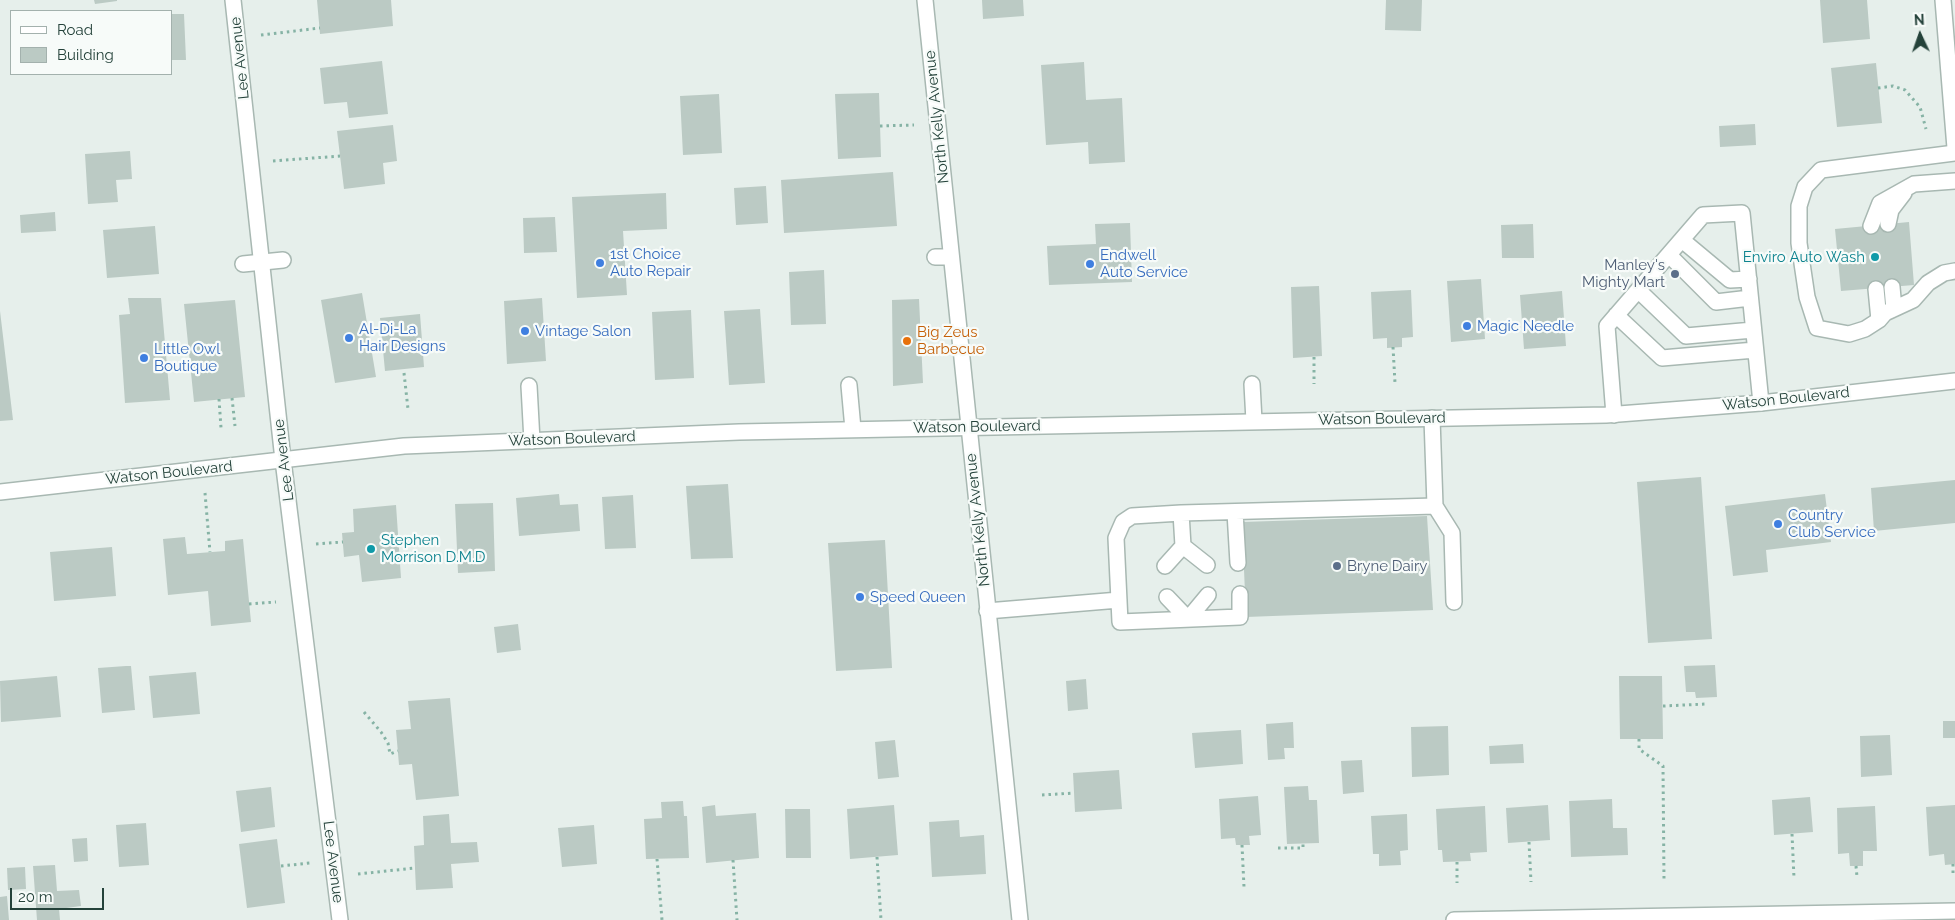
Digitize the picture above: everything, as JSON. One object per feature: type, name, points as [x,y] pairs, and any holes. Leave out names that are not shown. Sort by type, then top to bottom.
[{"type":"street","name":"Lee Avenue","points":[[233,0],[283,460],[340,920]]},
{"type":"street","name":"North Kelly Avenue","points":[[925,0],[1020,920]]},
{"type":"street","points":[[1943,0],[1955,138]]},
{"type":"street","points":[[1955,153],[1821,170],[1805,187],[1799,206],[1799,243],[1807,297],[1817,328],[1849,334],[1879,320],[1885,313],[1913,300],[1928,283],[1944,274],[1955,271]]},
{"type":"street","points":[[1871,226],[1880,203],[1914,184],[1955,181]]},
{"type":"street","points":[[1888,224],[1892,210],[1909,188]]},
{"type":"street","points":[[1614,415],[1607,326],[1703,215],[1742,213],[1760,403]]},
{"type":"street","points":[[1682,240],[1730,280],[1749,279]]},
{"type":"street","points":[[1669,255],[1716,302],[1750,298]]},
{"type":"street","points":[[935,257],[951,257]]},
{"type":"street","points":[[243,264],[282,260]]},
{"type":"street","points":[[1892,287],[1894,309]]},
{"type":"street","points":[[1876,288],[1879,320]]},
{"type":"street","points":[[1638,290],[1686,336],[1753,330]]},
{"type":"street","points":[[1616,315],[1662,358],[1755,350]]},
{"type":"street","name":"Watson Boulevard","points":[[0,492],[404,446],[852,429],[1614,415],[1760,403],[1955,381]]},
{"type":"street","points":[[1252,384],[1254,421]]},
{"type":"street","points":[[849,385],[852,429]]},
{"type":"street","points":[[529,386],[532,441]]},
{"type":"street","points":[[1432,418],[1435,506],[1452,533],[1454,602]]},
{"type":"street","points":[[1240,594],[1240,617],[1120,622],[1116,538],[1123,522],[1132,516],[1181,513],[1435,506]]},
{"type":"street","points":[[1235,512],[1238,563]]},
{"type":"street","points":[[1165,566],[1183,546],[1181,513]]},
{"type":"street","points":[[1183,546],[1207,565]]},
{"type":"street","points":[[1188,619],[1208,595]]},
{"type":"street","points":[[1166,597],[1188,619]]},
{"type":"street","points":[[988,611],[1119,600]]},
{"type":"street","points":[[1454,920],[1955,911]]},
{"type":"path","points":[[237,38],[320,28]]},
{"type":"path","points":[[1878,88],[1893,86],[1905,90],[1920,107],[1926,129]]},
{"type":"path","points":[[880,126],[938,124]]},
{"type":"path","points":[[251,162],[340,156]]},
{"type":"path","points":[[1393,348],[1395,382]]},
{"type":"path","points":[[1314,357],[1314,384]]},
{"type":"path","points":[[404,373],[408,409]]},
{"type":"path","points":[[232,398],[235,426]]},
{"type":"path","points":[[219,399],[221,428]]},
{"type":"path","points":[[205,492],[210,552]]},
{"type":"path","points":[[1663,706],[1706,704]]},
{"type":"path","points":[[364,712],[382,732],[388,743],[390,754],[398,751]]},
{"type":"path","points":[[1639,739],[1639,749],[1663,766],[1664,880]]},
{"type":"path","points":[[1042,795],[1074,793]]},
{"type":"path","points":[[1792,834],[1794,878]]},
{"type":"path","points":[[1529,842],[1531,882]]},
{"type":"path","points":[[1278,848],[1303,848],[1303,844]]},
{"type":"path","points":[[1242,845],[1244,887]]},
{"type":"path","points":[[877,857],[881,920]]},
{"type":"path","points":[[657,859],[662,920]]},
{"type":"path","points":[[733,860],[737,920]]},
{"type":"path","points":[[1457,862],[1458,883]]},
{"type":"path","points":[[1953,864],[1953,875]]},
{"type":"path","points":[[1856,866],[1856,877]]},
{"type":"path","points":[[335,876],[415,868]]},
{"type":"building","points":[[94,0],[117,0],[117,1],[95,4]]},
{"type":"building","points":[[317,0],[391,0],[393,26],[320,34]]},
{"type":"building","points":[[982,0],[1023,0],[1024,16],[983,19]]},
{"type":"building","points":[[1386,0],[1422,0],[1421,31],[1385,30]]},
{"type":"building","points":[[1820,0],[1867,0],[1870,39],[1823,43]]},
{"type":"building","points":[[172,14],[184,14],[186,60],[172,60]]},
{"type":"building","points":[[382,61],[388,114],[349,118],[347,102],[324,104],[320,68]]},
{"type":"building","points":[[1084,62],[1086,100],[1122,98],[1125,162],[1089,164],[1088,142],[1046,145],[1041,65]]},
{"type":"building","points":[[1876,63],[1882,123],[1837,127],[1831,68]]},
{"type":"building","points":[[879,93],[881,157],[838,159],[835,94]]},
{"type":"building","points":[[719,94],[722,153],[683,155],[680,96]]},
{"type":"building","points":[[1755,124],[1756,145],[1720,147],[1719,126]]},
{"type":"building","points":[[393,125],[397,161],[383,163],[385,184],[344,189],[337,131]]},
{"type":"building","points":[[130,151],[132,179],[116,180],[118,202],[88,204],[85,154]]},
{"type":"building","points":[[893,172],[897,226],[784,233],[781,180]]},
{"type":"building","points":[[766,186],[768,223],[736,225],[734,188]]},
{"type":"building","name":"1st Choice Auto Repair","points":[[666,193],[667,229],[623,231],[627,295],[577,298],[572,197]]},
{"type":"building","points":[[55,212],[56,231],[21,233],[20,215]]},
{"type":"building","points":[[555,217],[557,252],[524,253],[523,218]]},
{"type":"building","name":"Enviro Auto Wash","points":[[1909,222],[1914,285],[1841,291],[1835,229]]},
{"type":"building","name":"Endwell Auto Service","points":[[1130,223],[1132,282],[1049,285],[1047,246],[1096,244],[1095,224]]},
{"type":"building","points":[[1533,224],[1534,258],[1502,258],[1501,225]]},
{"type":"building","points":[[155,226],[159,274],[107,278],[103,230]]},
{"type":"building","points":[[824,270],[826,324],[791,325],[789,272]]},
{"type":"building","points":[[1481,279],[1485,339],[1451,342],[1447,281]]},
{"type":"building","points":[[1319,286],[1322,356],[1293,358],[1291,287]]},
{"type":"building","points":[[1411,290],[1413,337],[1402,338],[1402,347],[1387,348],[1387,338],[1373,339],[1371,292]]},
{"type":"building","points":[[1562,291],[1566,346],[1524,349],[1520,295]]},
{"type":"building","name":"Al-Di-La Hair Designs","points":[[362,293],[376,377],[335,383],[321,300]]},
{"type":"building","name":"Little Owl Boutique","points":[[128,298],[161,298],[170,400],[125,403],[119,315],[130,314]]},
{"type":"building","name":"Vintage Salon","points":[[542,298],[546,361],[507,364],[504,301]]},
{"type":"building","name":"Big Zeus Barbecue","points":[[919,299],[923,383],[893,386],[892,300]]},
{"type":"building","points":[[235,300],[245,397],[194,402],[184,304]]},
{"type":"building","points":[[760,309],[765,383],[729,385],[724,311]]},
{"type":"building","points":[[691,310],[694,378],[655,380],[652,312]]},
{"type":"building","points":[[0,311],[13,420],[0,421]]},
{"type":"building","points":[[420,314],[424,367],[385,371],[380,318]]},
{"type":"building","points":[[1701,477],[1712,639],[1648,643],[1637,482]]},
{"type":"building","points":[[1955,480],[1955,523],[1874,531],[1871,488]]},
{"type":"building","points":[[728,484],[733,558],[691,559],[686,486]]},
{"type":"building","points":[[559,494],[560,505],[578,504],[580,531],[519,536],[516,498]]},
{"type":"building","name":"Country Club Service","points":[[1825,494],[1831,542],[1766,550],[1768,572],[1733,576],[1725,506]]},
{"type":"building","points":[[633,495],[636,548],[605,549],[602,497]]},
{"type":"building","points":[[493,503],[495,571],[458,573],[455,504]]},
{"type":"building","name":"Stephen Morrison D.M.D","points":[[396,505],[401,578],[362,582],[359,555],[344,557],[342,533],[354,532],[353,509]]},
{"type":"building","name":"Bryne Dairy","points":[[1427,516],[1433,610],[1246,617],[1242,522]]},
{"type":"building","points":[[185,537],[187,554],[225,551],[225,541],[243,539],[251,622],[211,626],[208,591],[168,595],[163,539]]},
{"type":"building","name":"Speed Queen","points":[[885,540],[892,668],[836,671],[828,543]]},
{"type":"building","points":[[112,547],[116,596],[54,601],[50,552]]},
{"type":"building","points":[[518,624],[521,650],[497,653],[494,627]]},
{"type":"building","points":[[1715,665],[1717,697],[1696,698],[1695,692],[1686,692],[1684,666]]},
{"type":"building","points":[[131,666],[135,710],[102,713],[98,668]]},
{"type":"building","points":[[196,672],[200,714],[153,718],[149,676]]},
{"type":"building","points":[[57,676],[61,717],[1,722],[0,681]]},
{"type":"building","points":[[1619,676],[1662,676],[1663,739],[1620,739]]},
{"type":"building","points":[[1086,679],[1088,709],[1068,711],[1066,681]]},
{"type":"building","points":[[450,698],[459,796],[416,800],[412,764],[399,765],[396,730],[411,729],[408,701]]},
{"type":"building","points":[[1943,721],[1955,721],[1955,738],[1943,738]]},
{"type":"building","points":[[1293,722],[1294,748],[1284,748],[1285,759],[1268,760],[1266,724]]},
{"type":"building","points":[[1448,726],[1449,775],[1412,777],[1411,727]]},
{"type":"building","points":[[1241,730],[1243,764],[1195,768],[1192,733]]},
{"type":"building","points":[[1890,735],[1892,775],[1861,777],[1860,736]]},
{"type":"building","points":[[895,740],[899,777],[878,779],[875,742]]},
{"type":"building","points":[[1523,744],[1524,763],[1490,764],[1489,746]]},
{"type":"building","points":[[1362,760],[1364,792],[1343,794],[1341,761]]},
{"type":"building","points":[[1119,770],[1122,809],[1075,812],[1073,773]]},
{"type":"building","points":[[1308,786],[1309,800],[1317,800],[1319,843],[1287,844],[1284,787]]},
{"type":"building","points":[[271,787],[275,827],[241,832],[236,791]]},
{"type":"building","points":[[1258,796],[1261,835],[1249,836],[1250,845],[1236,845],[1235,838],[1221,839],[1219,799]]},
{"type":"building","points":[[1810,797],[1813,832],[1774,835],[1772,800]]},
{"type":"building","points":[[1612,799],[1613,828],[1627,828],[1628,855],[1571,857],[1569,801]]},
{"type":"building","points":[[683,801],[684,816],[687,816],[689,858],[646,859],[644,819],[662,818],[661,802]]},
{"type":"building","points":[[715,805],[716,816],[756,813],[759,858],[706,863],[702,807]]},
{"type":"building","points":[[894,805],[898,855],[850,859],[847,809]]},
{"type":"building","points":[[1548,805],[1550,840],[1508,843],[1506,808]]},
{"type":"building","points":[[1955,805],[1955,864],[1945,865],[1944,854],[1929,856],[1926,807]]},
{"type":"building","points":[[1485,806],[1487,852],[1470,853],[1471,861],[1443,862],[1442,850],[1438,850],[1436,809]]},
{"type":"building","points":[[1875,806],[1877,851],[1863,851],[1863,866],[1850,866],[1849,853],[1838,854],[1837,808]]},
{"type":"building","points":[[785,809],[810,809],[811,858],[786,858]]},
{"type":"building","points":[[449,814],[451,843],[477,842],[479,862],[451,864],[453,888],[416,890],[414,846],[424,845],[423,816]]},
{"type":"building","points":[[1407,814],[1408,850],[1400,851],[1401,865],[1379,866],[1379,854],[1373,854],[1371,816]]},
{"type":"building","points":[[959,820],[960,837],[984,835],[986,874],[932,877],[929,822]]},
{"type":"building","points":[[146,823],[149,865],[119,867],[116,825]]},
{"type":"building","points":[[594,825],[597,864],[562,867],[558,828]]},
{"type":"building","points":[[87,838],[88,861],[74,862],[72,839]]},
{"type":"building","points":[[277,839],[285,903],[247,908],[239,844]]},
{"type":"building","points":[[55,865],[57,891],[79,890],[81,906],[59,909],[60,920],[37,920],[33,866]]},
{"type":"building","points":[[25,867],[26,889],[8,890],[7,868]]},
{"type":"building","points":[[7,896],[9,920],[0,920],[0,897]]},
{"type":"place","name":"Enviro Auto Wash","points":[[1875,257]]},
{"type":"place","name":"1st Choice Auto Repair","points":[[600,263]]},
{"type":"place","name":"Endwell Auto Service","points":[[1090,264]]},
{"type":"place","name":"Manley's Mighty Mart","points":[[1675,274]]},
{"type":"place","name":"Magic Needle","points":[[1467,326]]},
{"type":"place","name":"Vintage Salon","points":[[525,331]]},
{"type":"place","name":"Al-Di-La Hair Designs","points":[[349,338]]},
{"type":"place","name":"Big Zeus Barbecue","points":[[907,341]]},
{"type":"place","name":"Little Owl Boutique","points":[[144,358]]},
{"type":"place","name":"Country Club Service","points":[[1778,524]]},
{"type":"place","name":"Stephen Morrison D.M.D","points":[[371,549]]},
{"type":"place","name":"Bryne Dairy","points":[[1337,566]]},
{"type":"place","name":"Speed Queen","points":[[860,597]]}]
